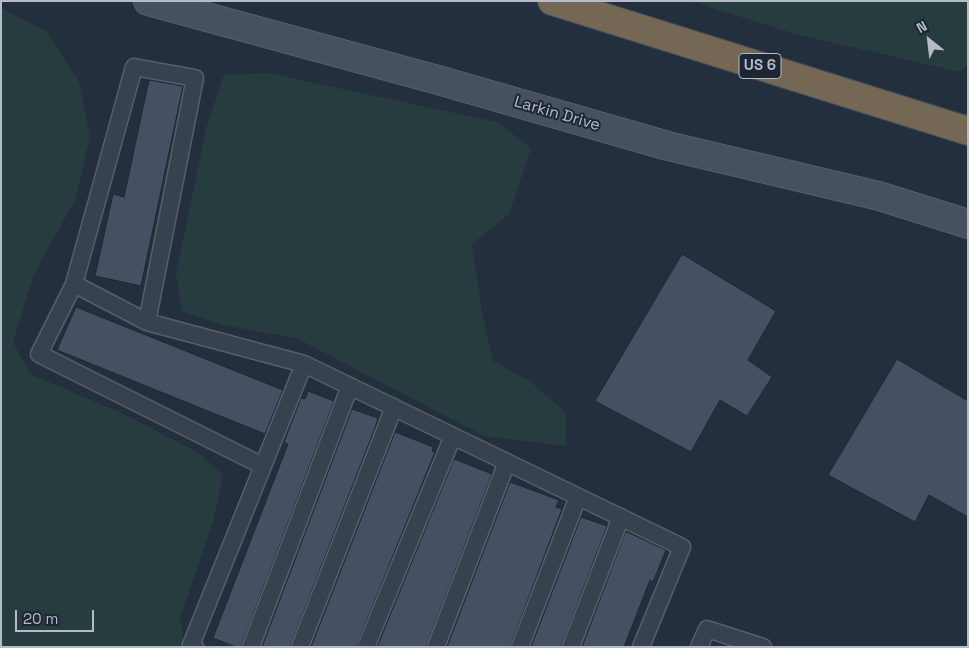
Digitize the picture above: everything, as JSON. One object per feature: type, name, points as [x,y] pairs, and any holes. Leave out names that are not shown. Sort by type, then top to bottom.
[{"type":"highway","name":"US 6","points":[[552,1],[968,131]]},
{"type":"street","name":"Larkin Drive","points":[[148,1],[668,146],[879,196],[968,224]]},
{"type":"lane","points":[[147,322],[195,78],[134,67],[74,284],[39,354],[263,466]]},
{"type":"lane","points":[[74,284],[147,322],[304,364],[682,547],[641,647]]},
{"type":"lane","points":[[195,647],[191,645],[304,364]]},
{"type":"lane","points":[[251,647],[350,386]]},
{"type":"lane","points":[[300,647],[394,407]]},
{"type":"lane","points":[[366,647],[453,436]]},
{"type":"lane","points":[[436,647],[507,462]]},
{"type":"lane","points":[[520,647],[578,497]]},
{"type":"lane","points":[[571,647],[621,517]]},
{"type":"lane","points":[[700,647],[707,629],[763,647]]},
{"type":"green space","points":[[691,1],[968,1],[968,65],[960,72],[795,34]]},
{"type":"green space","points":[[1,8],[46,31],[79,82],[90,137],[76,198],[34,274],[13,342],[30,374],[117,411],[198,452],[223,475],[213,522],[180,618],[185,647],[1,647]]},
{"type":"green space","points":[[268,73],[497,122],[531,148],[509,214],[472,244],[482,312],[493,361],[531,382],[566,413],[566,446],[484,436],[296,338],[223,325],[182,311],[176,274],[206,129],[224,75]]},
{"type":"building","points":[[149,80],[183,86],[141,286],[95,276],[113,194],[124,197]]},
{"type":"building","points":[[682,254],[776,311],[748,360],[772,377],[747,416],[720,400],[691,452],[595,401]]},
{"type":"building","points":[[76,307],[283,390],[265,434],[57,350]]},
{"type":"building","points":[[897,359],[968,401],[968,517],[929,495],[915,522],[828,475]]},
{"type":"building","points":[[308,391],[334,401],[241,647],[236,647],[213,638],[288,444],[284,442],[301,398],[305,399]]},
{"type":"building","points":[[352,409],[378,418],[376,425],[290,647],[262,647]]},
{"type":"building","points":[[395,432],[433,447],[432,451],[435,452],[356,647],[311,647]]},
{"type":"building","points":[[454,459],[492,474],[426,647],[377,647]]},
{"type":"building","points":[[510,482],[559,500],[556,507],[562,509],[510,647],[447,647]]},
{"type":"building","points":[[581,517],[607,526],[561,647],[531,647]]},
{"type":"building","points":[[627,532],[666,550],[653,582],[650,580],[624,647],[582,647],[625,533]]}]
